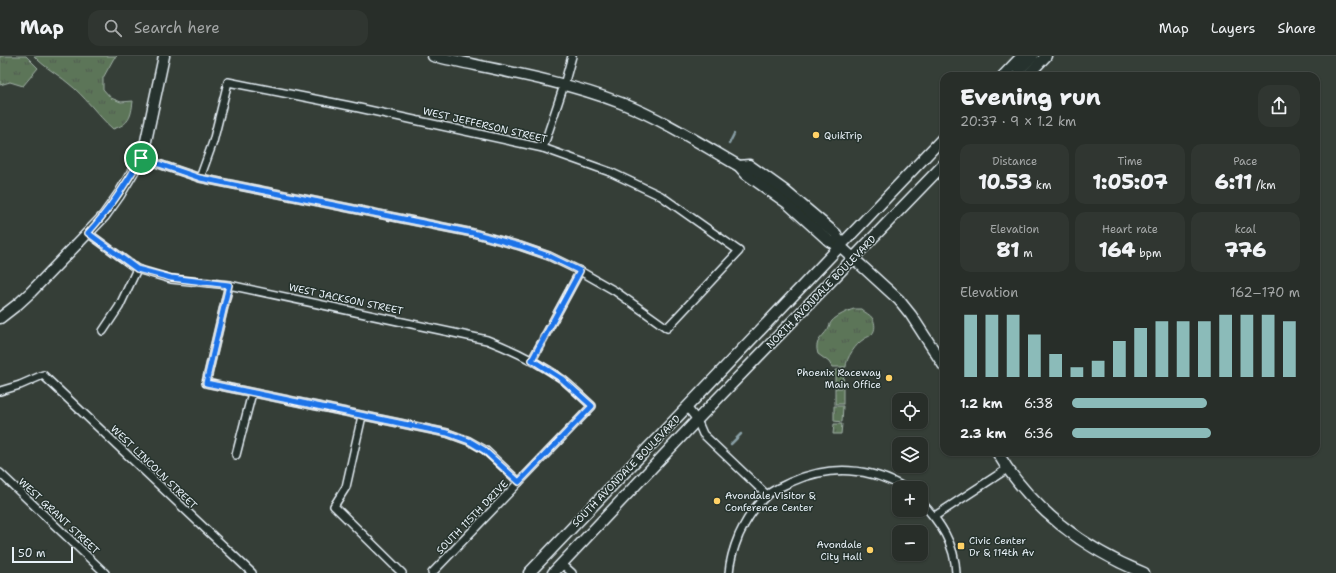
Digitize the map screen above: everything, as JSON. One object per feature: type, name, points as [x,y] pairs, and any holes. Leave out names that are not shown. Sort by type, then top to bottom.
[{"type":"main road","points":[[0,318],[26,297],[88,233],[104,216],[119,195],[141,158],[164,56]]},
{"type":"main road","points":[[433,56],[564,85],[622,104],[663,123],[739,166],[746,174],[787,203],[829,241],[840,246],[902,304],[911,315],[940,360]]},
{"type":"main road","points":[[1007,72],[1022,56]]},
{"type":"main road","points":[[1020,72],[1020,70],[1033,56]]},
{"type":"main road","points":[[1031,72],[1046,56]]},
{"type":"main road","name":"NORTH AVONDALE BOULEVARD","points":[[724,368],[940,141]]},
{"type":"main road","name":"NORTH AVONDALE BOULEVARD","points":[[697,420],[940,168]]},
{"type":"main road","name":"SOUTH AVONDALE BOULEVARD","points":[[529,573],[724,368]]},
{"type":"main road","name":"SOUTH AVONDALE BOULEVARD","points":[[553,573],[697,420]]},
{"type":"main road","points":[[1000,456],[1007,469],[1030,495],[1049,515],[1072,534],[1125,566],[1144,573]]},
{"type":"main road","points":[[549,552],[562,564]]},
{"type":"street","points":[[543,148],[572,56]]},
{"type":"street","name":"WEST JEFFERSON STREET","points":[[200,178],[213,142],[228,82],[350,106],[543,148],[610,172],[661,196],[739,251],[666,328],[615,291],[580,271]]},
{"type":"street","points":[[141,158],[200,178],[473,233],[542,254],[580,271],[532,360]]},
{"type":"street","name":"WEST JACKSON STREET","points":[[88,233],[137,269],[171,278],[229,285],[487,340],[532,360],[562,379],[592,406]]},
{"type":"street","points":[[103,330],[119,307],[137,269]]},
{"type":"street","points":[[229,285],[206,383],[447,433],[469,441],[484,450],[519,482]]},
{"type":"street","name":"WEST LINCOLN STREET","points":[[0,391],[20,385],[43,374],[252,573]]},
{"type":"street","points":[[236,455],[252,393]]},
{"type":"street","name":"SOUTH 115TH DRIVE","points":[[432,573],[592,406]]},
{"type":"street","points":[[687,407],[697,420],[703,434],[767,495]]},
{"type":"street","points":[[362,416],[346,487],[334,506],[402,573]]},
{"type":"street","points":[[935,516],[1007,469]]},
{"type":"street","points":[[729,573],[734,546],[742,529],[752,513],[767,495],[778,488],[820,472],[864,472],[892,481]]},
{"type":"street","name":"WEST GRANT STREET","points":[[0,473],[105,573]]},
{"type":"street","points":[[928,509],[935,516],[947,535],[954,555],[956,573]]},
{"type":"street","points":[[562,564],[572,573]]},
{"type":"green space","points":[[0,56],[26,56],[38,68],[23,86],[10,82],[0,85]]},
{"type":"green space","points":[[34,56],[117,56],[114,58],[103,78],[103,89],[111,98],[121,102],[133,101],[128,120],[123,125],[113,129],[74,88]]},
{"type":"green space","points":[[854,309],[861,309],[872,317],[875,324],[875,329],[871,335],[861,341],[855,348],[846,363],[846,367],[832,367],[829,362],[818,354],[818,343],[834,319]]},
{"type":"green space","points":[[835,370],[844,370],[843,385],[835,385]]},
{"type":"green space","points":[[835,388],[843,388],[843,404],[835,404]]},
{"type":"green space","points":[[834,406],[843,406],[842,422],[834,421]]},
{"type":"green space","points":[[834,424],[842,424],[841,434],[833,434]]},
{"type":"waterway","points":[[729,144],[734,134]]},
{"type":"waterway","points":[[731,444],[741,434]]},
{"type":"place","name":"QuikTrip","points":[[816,135]]},
{"type":"place","name":"Phoenix Raceway Main Office","points":[[889,378]]},
{"type":"place","name":"Avondale Visitor & Conference Center","points":[[717,501]]},
{"type":"place","name":"Civic Center Dr & 114th Av","points":[[961,546]]},
{"type":"place","name":"Avondale City Hall","points":[[870,550]]},
{"type":"route","points":[[141,158],[200,178],[316,200],[473,233],[549,256],[580,271],[532,360],[562,379],[592,406],[519,482],[498,461],[484,450],[469,441],[447,433],[206,383],[229,285],[171,278],[137,269],[88,233],[104,216],[119,195],[141,158]]}]
